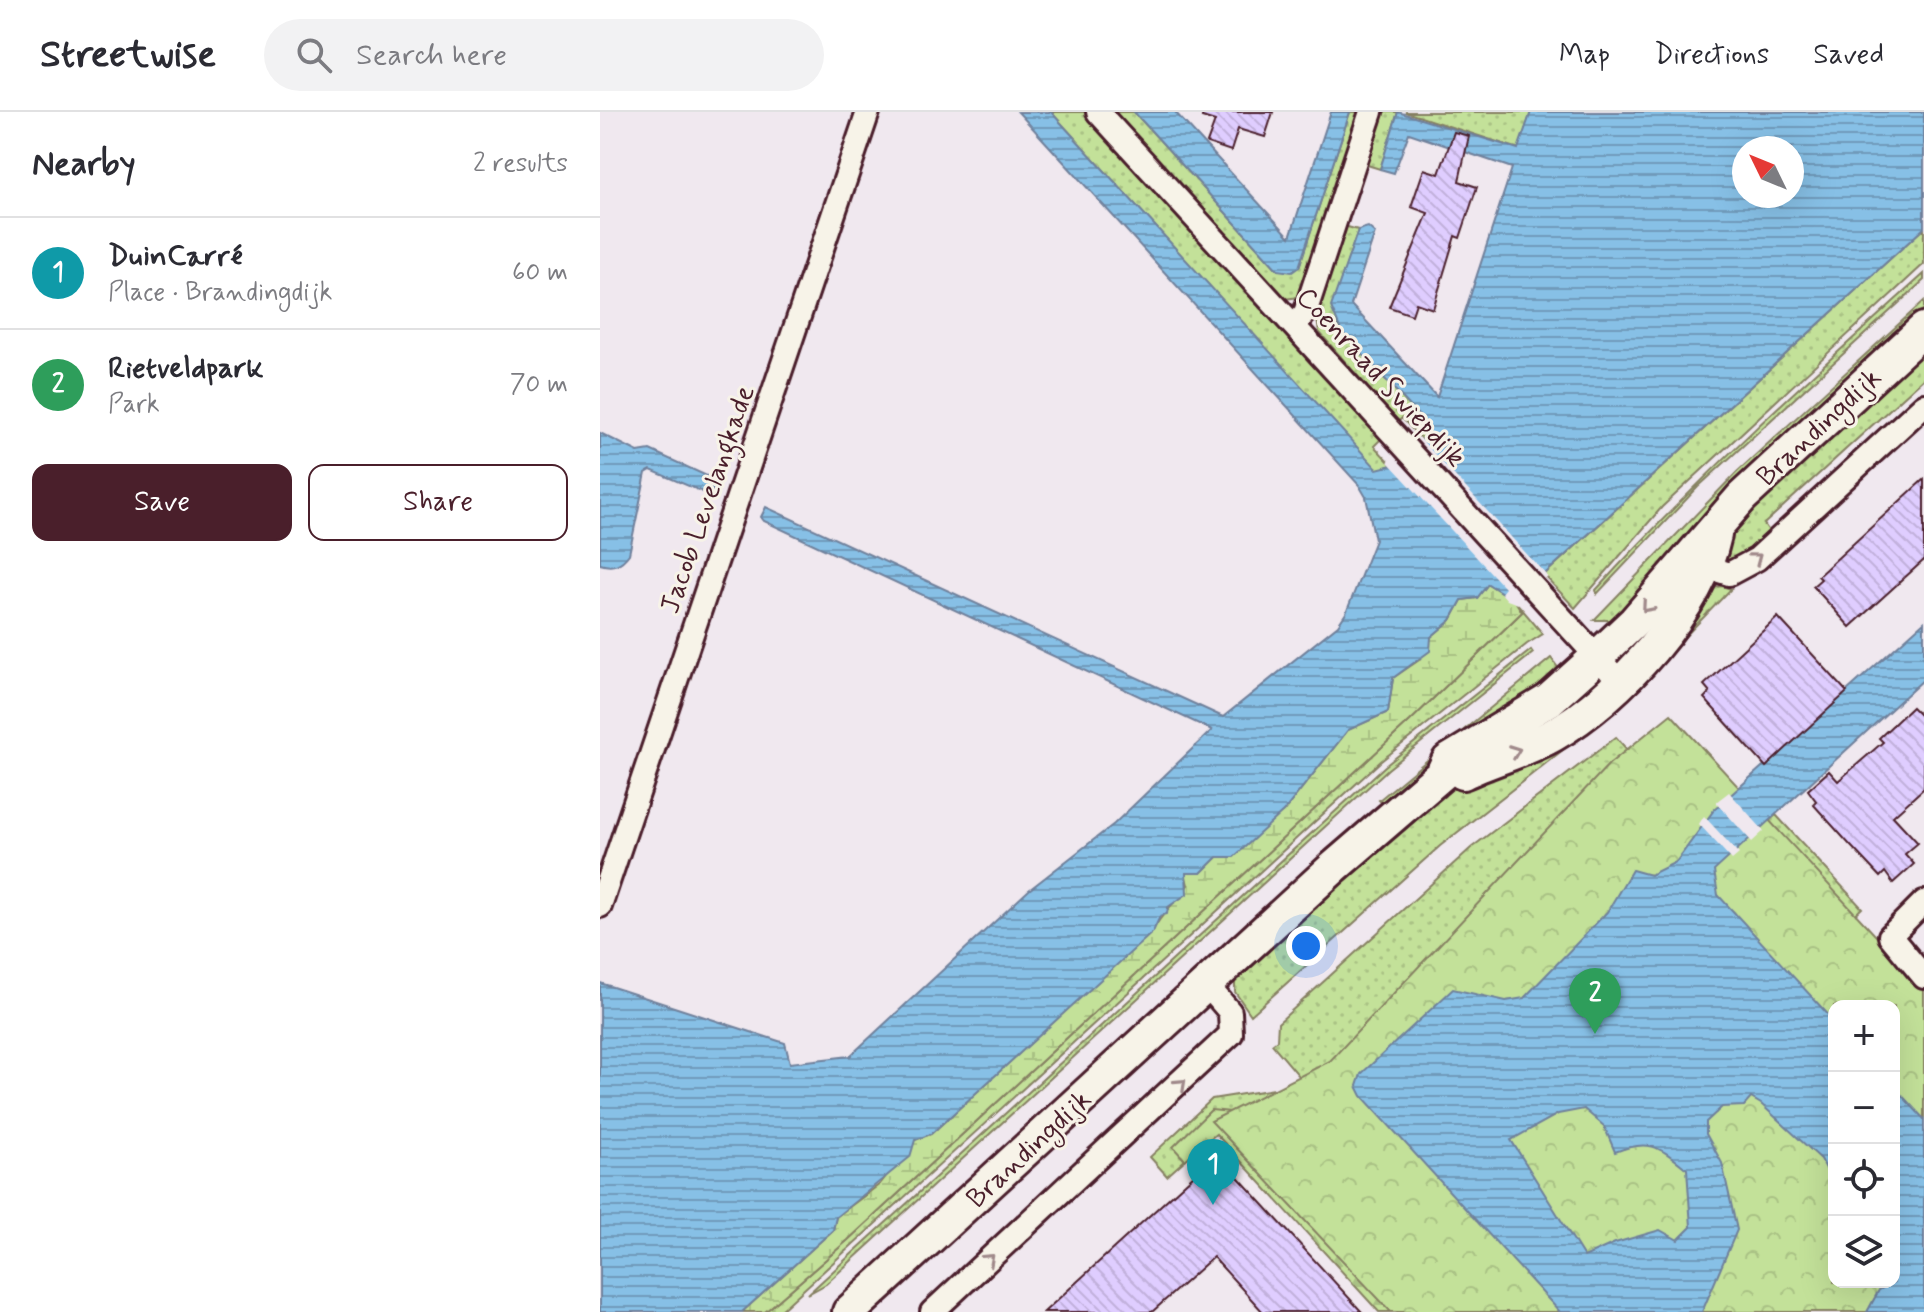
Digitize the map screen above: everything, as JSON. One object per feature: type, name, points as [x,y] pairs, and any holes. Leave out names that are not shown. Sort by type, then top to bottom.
[{"type":"street","name":"Jacob Levelangkade","points":[[600,906],[868,112]]},
{"type":"street","name":"Coenraad Swiepdijk","points":[[1098,112],[1563,616],[1620,682]]},
{"type":"street","points":[[1294,325],[1305,313],[1371,112]]},
{"type":"street","name":"Brandingdijk","points":[[1442,774],[1457,776],[1553,735],[1620,682],[1677,619],[1694,564],[1717,528],[1762,477],[1924,329]]},
{"type":"street","name":"Brandingdijk","points":[[1694,564],[1729,574],[1757,559],[1924,405]]},
{"type":"street","name":"Brandingdijk","points":[[849,1312],[1206,984],[1442,774],[1448,761],[1549,700],[1694,564]]},
{"type":"street","points":[[1924,902],[1890,936],[1924,977]]},
{"type":"street","name":"Brandingdijk","points":[[932,1312],[1231,1034],[1230,1012],[1206,984]]},
{"type":"green space","points":[[1051,112],[1087,112],[1384,436],[1374,446],[1392,465],[1377,470]]},
{"type":"green space","points":[[1108,112],[1134,112],[1278,270],[1299,267],[1350,112],[1363,112],[1300,297],[1284,299]]},
{"type":"green space","points":[[1381,112],[1398,112],[1380,169],[1364,164]]},
{"type":"green space","points":[[1405,112],[1531,112],[1519,149]]},
{"type":"green space","points":[[1344,226],[1358,230],[1332,307],[1341,331],[1429,427],[1429,433],[1422,440],[1402,418],[1398,422],[1319,332],[1316,312]]},
{"type":"green space","points":[[1924,228],[1924,264],[1662,507],[1575,608],[1544,575]]},
{"type":"green space","points":[[1924,274],[1924,280],[1698,487],[1597,594],[1596,590],[1635,548],[1715,467]]},
{"type":"green space","points":[[1924,301],[1924,309],[1729,489],[1643,599],[1615,620],[1594,620],[1737,472]]},
{"type":"green space","points":[[1924,349],[1924,378],[1764,524],[1771,534],[1749,554],[1721,562],[1729,539],[1758,501]]},
{"type":"green space","points":[[1488,584],[1515,601],[1522,612],[1410,721],[848,1240],[765,1312],[742,1312],[833,1230],[836,1217],[880,1184],[915,1140],[931,1134],[1152,932],[1188,885],[1185,873],[1201,873],[1217,857],[1283,812],[1348,730],[1388,712],[1393,678],[1419,660],[1431,637],[1451,620],[1462,600],[1477,598]]},
{"type":"green space","points":[[1722,586],[1731,589],[1646,677],[1711,588]]},
{"type":"green space","points":[[1515,601],[1543,634],[1381,761],[779,1312],[765,1312],[848,1240],[1410,721],[1522,612]]},
{"type":"green space","points":[[1531,650],[1533,653],[1388,769],[826,1284],[808,1294],[1385,766]]},
{"type":"green space","points":[[1551,658],[1564,676],[1431,763],[1383,804],[1379,800]]},
{"type":"green space","points":[[1671,714],[1924,988],[1924,1312],[1391,1312],[1211,1121],[1330,1061],[1609,764]]},
{"type":"green space","points":[[1600,721],[1440,846],[1251,1015],[1235,992],[1235,980],[1450,786]]},
{"type":"green space","points":[[1616,737],[1629,752],[1498,1312],[1272,1044],[1277,1040],[1278,1023],[1471,848]]},
{"type":"green space","points":[[1776,815],[1862,908],[1847,922],[1760,829]]},
{"type":"green space","points":[[1274,1089],[1464,1312],[1211,1110],[1174,1147],[1185,1160],[1167,1176],[1150,1157],[1212,1099]]},
{"type":"green space","points":[[1211,1110],[1279,1117],[1444,1312],[1379,1312],[1216,1134],[1185,1160],[1173,1147]]},
{"type":"water","points":[[1018,112],[1051,112],[1377,469],[1392,465],[1429,434],[1429,427],[1341,331],[1331,307],[1358,230],[1368,227],[1375,233],[1351,305],[1437,397],[1512,168],[1409,133],[1394,173],[1380,169],[1398,112],[1518,149],[1531,112],[1924,112],[1924,228],[1515,601],[1488,584],[1477,598],[1462,600],[1451,620],[1431,637],[1430,651],[1393,678],[1388,712],[1348,730],[1283,812],[1234,857],[1217,857],[1201,873],[1186,873],[1187,894],[1168,907],[1167,914],[1160,916],[1153,932],[931,1134],[915,1140],[910,1157],[836,1217],[833,1230],[742,1312],[600,1312],[600,983],[785,1043],[790,1063],[850,1056],[1029,890],[1114,824],[1212,730],[764,521],[761,517],[766,507],[1223,717],[1338,625],[1346,613],[1375,540],[1366,497],[1359,485]]},
{"type":"water","points":[[1134,112],[1175,112],[1290,237],[1331,112],[1350,112],[1299,267],[1292,272],[1278,270]]},
{"type":"water","points":[[600,433],[638,452],[650,450],[707,476],[714,487],[710,495],[651,470],[646,473],[629,554],[620,563],[609,566],[600,564]]},
{"type":"water","points":[[1924,622],[1924,679],[1714,871],[1718,895],[1828,1014],[1828,1172],[1821,1159],[1761,1104],[1751,1098],[1744,1106],[1722,1107],[1706,1122],[1706,1134],[1722,1163],[1737,1230],[1702,1312],[1560,1312],[1362,1096],[1357,1086],[1361,1074],[1453,989],[1506,1001],[1524,998],[1607,912],[1632,870],[1650,875],[1676,862],[1714,810]],"holes":[[[1584,1109],[1604,1126],[1615,1152],[1646,1145],[1661,1150],[1687,1169],[1691,1227],[1678,1240],[1660,1230],[1615,1243],[1584,1257],[1511,1140],[1558,1114]]]},
{"type":"water","points":[[1900,1093],[1924,1119],[1924,1312],[1867,1312],[1879,1290],[1900,1288]]},
{"type":"pier","points":[[1419,437],[1548,577],[1518,604],[1507,600],[1501,593],[1505,588],[1388,462]]},
{"type":"pier","points":[[1729,792],[1764,831],[1752,842],[1716,802]]},
{"type":"pier","points":[[1704,816],[1739,854],[1732,860],[1699,824]]},
{"type":"building","points":[[1203,112],[1273,112],[1265,137],[1238,129],[1231,151],[1207,143],[1215,121],[1202,117]]},
{"type":"building","points":[[1454,132],[1469,136],[1459,181],[1477,187],[1460,238],[1455,236],[1433,309],[1416,303],[1412,315],[1389,307],[1428,213],[1411,207],[1424,169],[1439,174]]},
{"type":"building","points":[[1924,479],[1924,560],[1850,627],[1813,586],[1821,579],[1818,576]]},
{"type":"building","points":[[1778,617],[1847,692],[1766,767],[1704,698],[1710,692],[1704,685]]},
{"type":"building","points":[[1912,707],[1924,719],[1924,788],[1893,816],[1918,843],[1905,854],[1914,864],[1893,883],[1885,872],[1880,877],[1850,845],[1813,804],[1816,801],[1808,790],[1829,771],[1838,781],[1883,742],[1879,738]]},
{"type":"building","points":[[1217,1154],[1362,1312],[1263,1312],[1213,1257],[1152,1312],[1044,1312]]},
{"type":"place","name":"Rietveldpark","points":[[1595,1034]]},
{"type":"place","name":"DuinCarré","points":[[1213,1205]]}]
